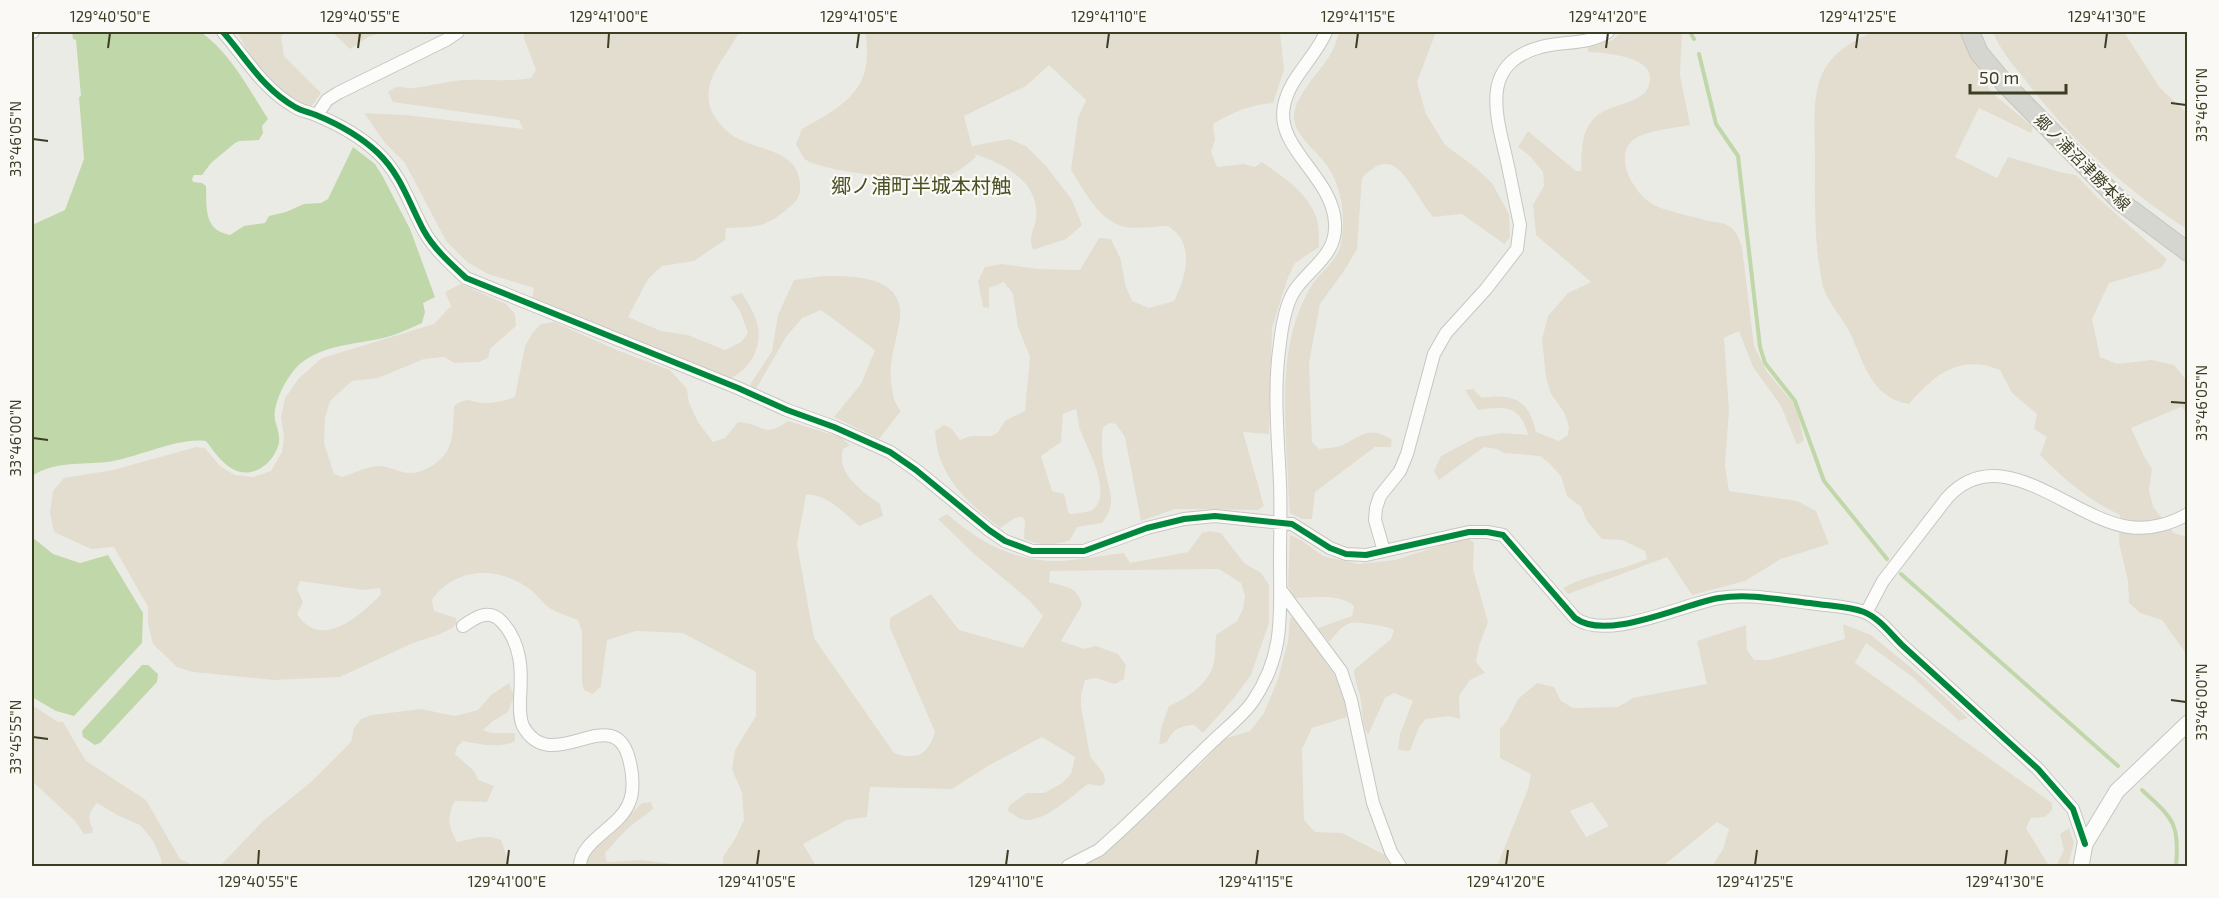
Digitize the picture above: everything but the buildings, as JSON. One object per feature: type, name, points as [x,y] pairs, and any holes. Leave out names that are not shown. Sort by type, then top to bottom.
[{"type":"main road","name":"郷ノ浦沼津勝本線","points":[[1970,32],[1979,53],[2005,84],[2121,202],[2187,252]]},
{"type":"street","points":[[223,32],[258,77],[274,92],[296,108],[317,115],[363,140],[390,166],[402,184],[425,232],[448,262],[466,278],[787,410],[834,427],[890,453],[916,470],[946,493],[967,514],[1005,541],[1032,551],[1084,551],[1147,528],[1184,519],[1215,516],[1292,524],[1330,548],[1346,554],[1366,555],[1469,532],[1487,532],[1503,535],[1575,618],[1591,626],[1608,626],[1653,617],[1719,598],[1742,596],[1784,599],[1866,613],[1881,624],[2038,769],[2073,809],[2085,844]]},
{"type":"street","points":[[317,115],[327,100],[338,93],[458,32]]},
{"type":"street","points":[[1068,867],[1099,850],[1252,703],[1268,675],[1276,651],[1281,624],[1276,391],[1280,342],[1287,306],[1296,288],[1329,251],[1335,239],[1335,222],[1328,194],[1291,141],[1284,129],[1282,119],[1289,90],[1326,32]]},
{"type":"street","points":[[1384,551],[1375,520],[1380,496],[1400,471],[1407,454],[1434,354],[1446,333],[1508,262],[1520,241],[1520,225],[1496,117],[1496,87],[1500,77],[1513,60],[1524,54],[1541,47],[1581,42],[1608,32]]},
{"type":"street","points":[[1866,613],[1883,581],[1947,498],[1958,487],[1974,480],[1997,475],[2026,481],[2109,522],[2131,528],[2152,527],[2177,520],[2187,514]]},
{"type":"street","points":[[1280,589],[1341,671],[1351,700],[1373,802],[1390,852],[1400,867]]},
{"type":"street","points":[[463,626],[477,616],[488,613],[498,618],[510,631],[516,642],[521,672],[520,718],[525,729],[534,738],[546,744],[558,746],[605,735],[619,739],[626,745],[632,777],[630,803],[623,814],[587,848],[580,859],[580,867]]},
{"type":"street","points":[[2081,867],[2085,844],[2117,791],[2187,723]]},
{"type":"shaded area","points":[[72,32],[201,32],[230,61],[268,119],[262,126],[263,133],[259,140],[235,143],[211,163],[202,175],[194,175],[192,179],[193,182],[206,186],[208,216],[215,228],[221,232],[230,235],[244,226],[265,223],[269,216],[304,204],[321,203],[328,199],[353,147],[375,164],[410,229],[435,297],[423,303],[425,312],[422,323],[388,337],[320,352],[301,363],[286,381],[278,397],[275,420],[279,443],[276,451],[267,464],[254,471],[246,473],[231,468],[206,441],[195,441],[170,445],[119,460],[68,464],[49,468],[32,476],[32,225],[65,210],[84,159],[76,40],[73,39]]},
{"type":"shaded area","points":[[237,32],[286,32],[281,36],[284,56],[321,93],[311,107],[288,95],[267,77],[250,55]]},
{"type":"shaded area","points":[[332,32],[382,32],[368,37],[350,49]]},
{"type":"shaded area","points":[[524,32],[739,32],[713,76],[708,96],[710,107],[717,120],[733,136],[776,153],[792,164],[797,172],[800,192],[795,202],[769,221],[755,226],[726,228],[725,240],[694,261],[662,266],[648,279],[628,317],[661,331],[688,335],[725,350],[741,342],[748,333],[740,311],[730,297],[742,293],[756,319],[758,339],[750,362],[738,374],[731,378],[532,298],[534,288],[488,274],[467,262],[446,241],[405,163],[385,143],[364,113],[406,115],[523,129],[519,120],[393,102],[388,92],[399,87],[414,88],[458,81],[531,78],[536,70],[524,38]]},
{"type":"shaded area","points":[[865,32],[1280,32],[1284,70],[1273,103],[1242,110],[1213,124],[1215,140],[1211,152],[1217,167],[1244,164],[1255,167],[1262,162],[1301,193],[1313,209],[1318,222],[1319,247],[1295,263],[1287,280],[1272,328],[1269,434],[1243,432],[1264,506],[1258,510],[1175,509],[1141,521],[1125,437],[1116,424],[1110,423],[1103,427],[1102,451],[1111,494],[1111,505],[1102,523],[1077,527],[1070,540],[1047,544],[1024,539],[1025,521],[1022,517],[1015,518],[1000,528],[965,498],[941,461],[935,431],[944,425],[952,429],[960,440],[971,436],[992,436],[998,432],[1006,420],[1025,411],[1030,357],[1018,327],[1013,294],[1004,282],[989,288],[989,308],[983,307],[978,281],[985,267],[1002,264],[1039,269],[1080,270],[1099,238],[1111,239],[1121,260],[1125,284],[1132,301],[1149,308],[1174,301],[1185,269],[1185,251],[1179,236],[1168,226],[1138,228],[1121,226],[1105,217],[1092,202],[1071,170],[1078,118],[1086,100],[1049,65],[1026,86],[964,116],[972,146],[1009,139],[1026,146],[1046,166],[1072,200],[1082,225],[1066,239],[1033,250],[1031,237],[1036,218],[1036,205],[1032,194],[1018,176],[997,163],[975,154],[976,157],[955,173],[928,179],[851,172],[806,160],[796,144],[802,129],[832,111],[854,92],[866,68]],"holes":[[[1076,409],[1080,429],[1097,471],[1100,494],[1098,503],[1092,510],[1069,514],[1064,494],[1052,491],[1041,456],[1061,442],[1063,414]]]},
{"type":"shaded area","points":[[1339,32],[1436,32],[1417,82],[1426,114],[1445,145],[1492,183],[1509,214],[1510,237],[1504,244],[1462,214],[1433,217],[1407,179],[1395,167],[1388,164],[1372,169],[1362,178],[1357,249],[1320,304],[1309,363],[1312,442],[1319,449],[1334,447],[1367,433],[1378,433],[1392,440],[1391,447],[1375,447],[1315,492],[1312,519],[1302,519],[1290,513],[1285,404],[1288,355],[1292,332],[1306,296],[1314,282],[1332,262],[1341,245],[1343,219],[1339,192],[1332,175],[1324,161],[1301,136],[1294,122],[1294,115],[1303,93],[1331,54]]},
{"type":"shaded area","points":[[1622,32],[1682,32],[1680,75],[1690,125],[1651,132],[1632,141],[1625,157],[1626,167],[1629,177],[1641,195],[1656,206],[1723,223],[1735,232],[1742,247],[1754,346],[1767,372],[1796,406],[1804,440],[1797,445],[1781,406],[1753,367],[1739,331],[1724,338],[1729,411],[1725,465],[1729,491],[1797,501],[1816,511],[1829,544],[1781,559],[1745,581],[1692,595],[1667,557],[1568,594],[1563,588],[1573,583],[1647,559],[1645,551],[1622,540],[1602,539],[1587,521],[1581,507],[1567,496],[1561,476],[1540,456],[1504,453],[1497,449],[1484,447],[1439,480],[1434,471],[1441,456],[1477,437],[1503,433],[1528,435],[1525,425],[1516,413],[1504,408],[1478,410],[1465,390],[1473,389],[1482,398],[1503,397],[1518,401],[1529,412],[1536,432],[1559,441],[1568,435],[1569,427],[1564,412],[1551,394],[1546,377],[1542,339],[1548,316],[1568,293],[1591,282],[1536,235],[1533,205],[1544,186],[1543,172],[1530,156],[1518,147],[1528,131],[1576,171],[1581,171],[1583,139],[1587,127],[1596,116],[1637,98],[1645,92],[1649,85],[1648,71],[1635,60],[1588,52],[1588,47],[1612,40]]},
{"type":"shaded area","points":[[1874,32],[1962,32],[1965,43],[1991,92],[2033,127],[2031,133],[1979,108],[1955,157],[1997,178],[2008,157],[2076,175],[2098,198],[2167,259],[2161,268],[2109,283],[2092,319],[2100,357],[2117,364],[2152,360],[2174,365],[2187,381],[2187,413],[2181,407],[2131,428],[2152,469],[2149,490],[2153,507],[2174,533],[2187,537],[2187,655],[2162,620],[2140,613],[2129,603],[2128,581],[2119,543],[2120,515],[2077,489],[2040,455],[2047,437],[2034,429],[2037,414],[2012,393],[2000,370],[1973,364],[1960,366],[1939,376],[1909,404],[1896,401],[1886,395],[1871,378],[1848,329],[1832,306],[1822,284],[1817,252],[1815,101],[1819,82],[1828,64],[1848,45]]},
{"type":"shaded area","points":[[1993,32],[2124,32],[2160,88],[2187,113],[2187,229],[2141,197],[2078,141],[2014,66],[2002,50]]},
{"type":"shaded area","points":[[823,276],[862,278],[874,281],[894,293],[899,304],[900,318],[892,357],[891,382],[896,404],[901,411],[879,439],[834,417],[861,384],[875,350],[821,310],[802,318],[786,337],[756,389],[750,385],[772,351],[778,315],[794,280]]},
{"type":"shaded area","points":[[461,284],[506,304],[515,314],[516,326],[490,349],[488,358],[479,362],[454,363],[444,357],[424,359],[378,378],[352,381],[330,401],[325,418],[324,443],[334,474],[342,477],[378,466],[414,473],[433,465],[446,453],[449,446],[453,432],[454,406],[466,400],[490,403],[515,397],[525,346],[541,324],[554,322],[619,351],[670,370],[687,389],[689,403],[698,422],[713,442],[725,438],[738,422],[768,430],[788,421],[840,437],[850,445],[843,449],[842,458],[847,474],[852,481],[880,504],[883,516],[859,526],[828,501],[821,497],[806,495],[797,544],[814,638],[894,753],[910,756],[921,754],[929,746],[935,732],[890,628],[890,618],[931,594],[959,630],[1023,648],[1043,616],[1029,600],[974,554],[938,519],[947,514],[972,533],[999,548],[1028,558],[1044,560],[1060,561],[1124,553],[1130,563],[1188,552],[1202,533],[1210,531],[1221,533],[1244,563],[1261,573],[1269,585],[1269,623],[1251,675],[1203,733],[1194,725],[1185,726],[1174,731],[1167,742],[1159,745],[1161,728],[1169,706],[1188,696],[1209,675],[1215,657],[1216,635],[1237,621],[1243,609],[1245,596],[1241,583],[1219,569],[1050,571],[1049,582],[1066,586],[1074,591],[1082,605],[1061,641],[1084,649],[1096,646],[1118,654],[1126,665],[1124,679],[1115,684],[1096,678],[1085,680],[1081,695],[1090,756],[1104,774],[1105,781],[1102,786],[1088,784],[1056,808],[1038,818],[1021,819],[1008,811],[1009,806],[1026,793],[1044,793],[1061,784],[1071,774],[1075,757],[1042,737],[988,766],[952,789],[870,787],[867,817],[847,820],[803,844],[816,866],[723,866],[723,857],[744,820],[742,793],[732,769],[735,750],[756,716],[756,672],[683,633],[636,631],[607,640],[601,686],[593,694],[584,690],[582,682],[582,632],[578,620],[551,609],[519,582],[492,574],[478,573],[453,581],[432,600],[434,611],[456,618],[457,623],[452,628],[413,643],[340,677],[273,680],[193,672],[177,667],[153,644],[148,624],[148,607],[114,547],[91,549],[54,532],[50,513],[53,491],[64,478],[113,470],[196,447],[205,448],[221,467],[235,475],[253,477],[271,471],[282,452],[284,437],[281,417],[285,398],[299,378],[322,358],[434,324],[451,306],[445,292]],"holes":[[[300,581],[364,590],[380,588],[381,594],[352,620],[329,630],[317,630],[307,625],[297,614],[303,602],[297,589]]]},
{"type":"shaded area","points":[[1290,535],[1323,556],[1358,564],[1395,560],[1467,537],[1474,543],[1473,569],[1488,622],[1476,662],[1485,673],[1470,680],[1459,696],[1460,719],[1450,716],[1426,719],[1419,727],[1410,751],[1398,750],[1400,734],[1413,701],[1394,693],[1385,698],[1368,735],[1364,725],[1354,670],[1391,639],[1394,630],[1351,623],[1341,628],[1329,642],[1318,628],[1352,616],[1354,606],[1341,599],[1295,598],[1288,586]]},
{"type":"shaded area","points":[[32,537],[53,554],[80,563],[108,555],[143,613],[142,643],[74,716],[56,711],[32,697]]},
{"type":"shaded area","points":[[1290,618],[1295,618],[1342,686],[1347,717],[1312,728],[1302,749],[1304,820],[1315,832],[1342,833],[1385,855],[1391,866],[1081,866],[1107,848],[1179,780],[1200,765],[1224,739],[1250,731],[1264,713],[1278,679],[1288,641]]},
{"type":"shaded area","points":[[1843,624],[1871,635],[1968,718],[1959,721],[1914,678],[1866,643],[1855,663],[2052,803],[2052,810],[2045,817],[2031,818],[2026,828],[2049,866],[1712,866],[1723,849],[1729,829],[1717,822],[1663,866],[1497,866],[1528,789],[1531,774],[1500,758],[1500,729],[1507,721],[1518,699],[1537,683],[1554,687],[1561,701],[1573,708],[1618,707],[1633,698],[1707,684],[1697,641],[1746,625],[1747,650],[1754,660],[1769,660],[1845,639]],"holes":[[[1592,802],[1609,826],[1586,837],[1570,811]]]},
{"type":"shaded area","points":[[142,665],[148,665],[158,674],[157,682],[100,743],[95,745],[83,737],[82,731]]},
{"type":"shaded area","points":[[509,683],[514,696],[508,712],[483,730],[491,733],[515,733],[515,741],[497,745],[463,741],[457,747],[455,754],[474,771],[478,780],[494,786],[487,802],[455,801],[450,817],[450,827],[457,842],[484,837],[501,840],[510,866],[220,866],[263,821],[311,782],[351,742],[354,728],[361,719],[372,715],[421,709],[455,716],[478,710],[491,695]]},
{"type":"shaded area","points":[[32,705],[58,722],[63,722],[86,761],[146,800],[180,859],[195,866],[161,866],[161,859],[154,842],[140,825],[97,803],[90,816],[92,833],[84,834],[75,821],[32,781]]},
{"type":"shaded area","points":[[651,802],[653,809],[628,828],[605,853],[607,862],[641,860],[689,866],[572,866],[585,862],[592,851],[642,803]]},
{"type":"shaded area","points":[[2069,828],[2074,843],[2068,866],[2056,866],[2064,850],[2060,834]]},
{"type":"waterway","points":[[1690,32],[1694,39]]},
{"type":"waterway","points":[[1699,54],[1716,124],[1738,156],[1760,347],[1765,363],[1795,401],[1824,481],[1887,559]]},
{"type":"waterway","points":[[1901,574],[2118,766]]},
{"type":"waterway","points":[[2142,790],[2172,822],[2177,840],[2176,866]]},
{"type":"cycle path","points":[[223,32],[264,82],[284,100],[297,108],[341,126],[378,153],[399,180],[428,238],[466,278],[787,410],[834,427],[890,452],[1005,541],[1032,551],[1084,551],[1147,528],[1184,519],[1215,516],[1292,524],[1330,548],[1346,554],[1366,555],[1469,532],[1487,532],[1503,535],[1575,618],[1589,624],[1606,626],[1625,624],[1719,598],[1742,596],[1858,610],[1880,622],[1902,645],[2038,769],[2073,809],[2085,844]]},
{"type":"district","name":"郷ノ浦町半城本村触","points":[[921,185]]}]
